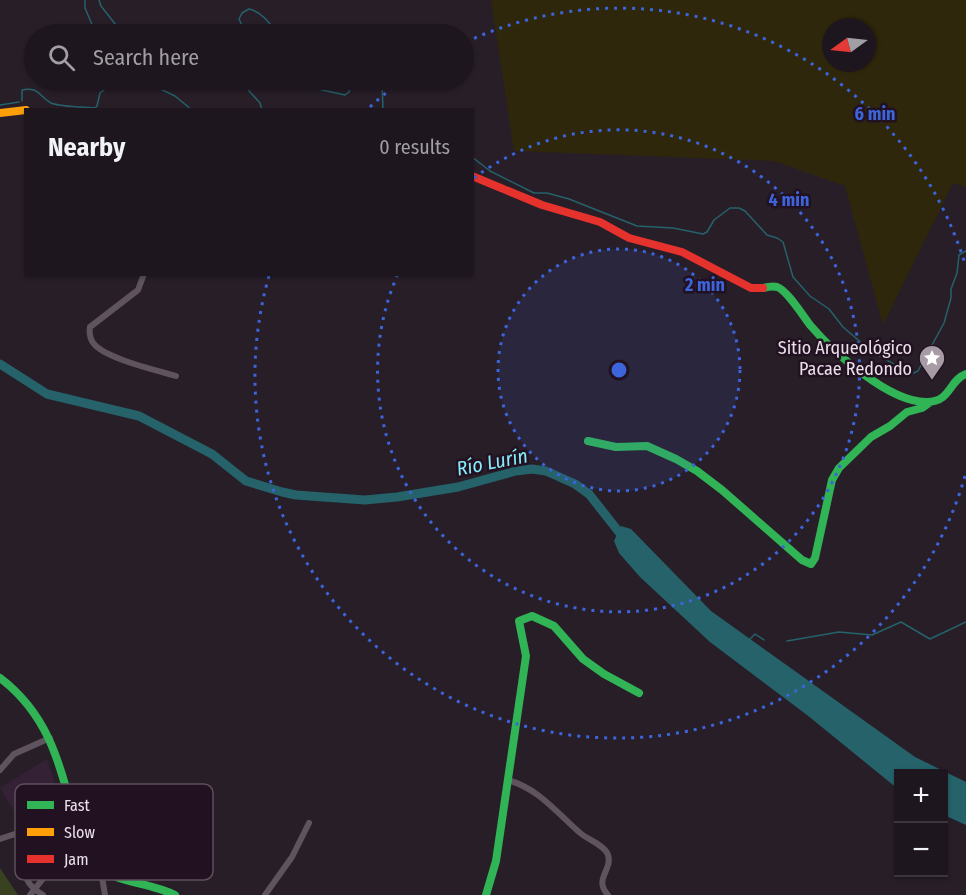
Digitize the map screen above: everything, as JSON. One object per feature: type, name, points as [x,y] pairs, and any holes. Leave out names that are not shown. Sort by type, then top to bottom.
[{"type":"street","points":[[0,113],[24,110]]},
{"type":"street","points":[[474,177],[542,205],[600,222],[629,237],[682,252],[751,288],[777,287],[785,293],[830,346],[900,397],[915,402],[939,400],[950,392],[960,376],[966,374]]},
{"type":"street","points":[[143,276],[138,290],[90,327],[89,334],[94,344],[103,351],[140,366],[176,375]]},
{"type":"street","points":[[588,441],[616,447],[647,446],[698,471],[802,561],[811,564],[815,558],[832,480],[839,468],[871,437],[890,426],[907,412],[922,408],[930,402]]},
{"type":"street","points":[[486,895],[496,861],[526,656],[519,621],[532,616],[554,626],[583,659],[604,674],[639,693]]},
{"type":"street","points":[[0,678],[8,682],[40,718],[50,738],[64,784]]},
{"type":"street","points":[[0,770],[14,754],[50,738]]},
{"type":"street","points":[[508,780],[521,784],[548,803],[580,834],[605,850],[608,862],[602,883],[608,895]]},
{"type":"street","points":[[265,895],[292,857],[309,823]]},
{"type":"street","points":[[0,839],[15,834]]},
{"type":"street","points":[[42,880],[32,892],[42,895]]},
{"type":"street","points":[[102,880],[105,895]]},
{"type":"street","points":[[132,880],[175,895]]},
{"type":"shaded area","points":[[47,759],[55,784],[15,784],[15,813],[0,788]]},
{"type":"green space","points":[[0,868],[18,895],[0,895]]},
{"type":"sand","points":[[491,0],[966,0],[966,187],[953,183],[883,325],[845,186],[774,161],[514,151]]},
{"type":"water","points":[[621,526],[631,529],[711,611],[915,757],[939,769],[894,769],[894,786],[807,715],[710,642],[640,577],[619,553],[614,541]]},
{"type":"water","points":[[948,773],[966,782],[966,825],[948,817]]},
{"type":"waterway","points":[[85,0],[85,8],[92,24]]},
{"type":"waterway","points":[[99,0],[115,24]]},
{"type":"waterway","points":[[241,24],[239,19],[242,13],[249,9],[270,24]]},
{"type":"waterway","points":[[22,101],[22,90],[24,90]]},
{"type":"waterway","points":[[32,90],[51,103],[95,108]]},
{"type":"waterway","points":[[95,108],[100,93],[104,90]]},
{"type":"waterway","points":[[162,90],[175,96],[190,108]]},
{"type":"waterway","points":[[249,90],[261,108]]},
{"type":"waterway","points":[[322,90],[345,95],[350,90]]},
{"type":"waterway","points":[[382,90],[383,108]]},
{"type":"waterway","points":[[0,105],[19,102]]},
{"type":"waterway","points":[[474,159],[490,171],[534,193],[547,193],[569,199],[637,226],[673,228],[703,234],[707,232],[714,220],[730,208],[739,208],[745,211],[767,235],[783,242],[793,277],[810,296],[829,309],[843,327],[871,351],[911,374],[918,371],[944,323],[957,273],[959,255],[966,251]]},
{"type":"waterway","name":"Río Lurín","points":[[0,364],[47,394],[139,416],[212,454],[246,481],[282,492],[365,500],[458,487],[516,471],[532,469],[546,471],[575,484],[589,494],[626,541]]},
{"type":"waterway","points":[[787,641],[839,632],[872,635],[901,622],[930,639],[966,622]]},
{"type":"waterway","points":[[750,639],[755,634],[764,640]]},
{"type":"traffic: fast","points":[[763,288],[781,289],[833,349],[863,374],[896,394],[912,400],[935,401],[945,395],[956,381],[966,374]]},
{"type":"traffic: fast","points":[[588,441],[616,447],[647,446],[676,459],[722,490],[802,560],[811,564],[815,558],[832,480],[839,468],[871,437],[890,426],[907,412],[922,408],[929,403]]},
{"type":"traffic: fast","points":[[486,895],[496,861],[526,656],[519,621],[532,616],[554,626],[583,659],[604,674],[639,693]]},
{"type":"traffic: fast","points":[[0,678],[15,691],[39,721],[48,737],[65,784]]},
{"type":"traffic: fast","points":[[127,880],[175,895]]},
{"type":"traffic: slow","points":[[0,113],[24,110]]},
{"type":"traffic: jam","points":[[474,177],[542,205],[600,222],[629,238],[682,252],[751,288],[763,288]]},
{"type":"place","name":"Sitio Arqueológico Pacae Redondo","points":[[932,381]]}]
